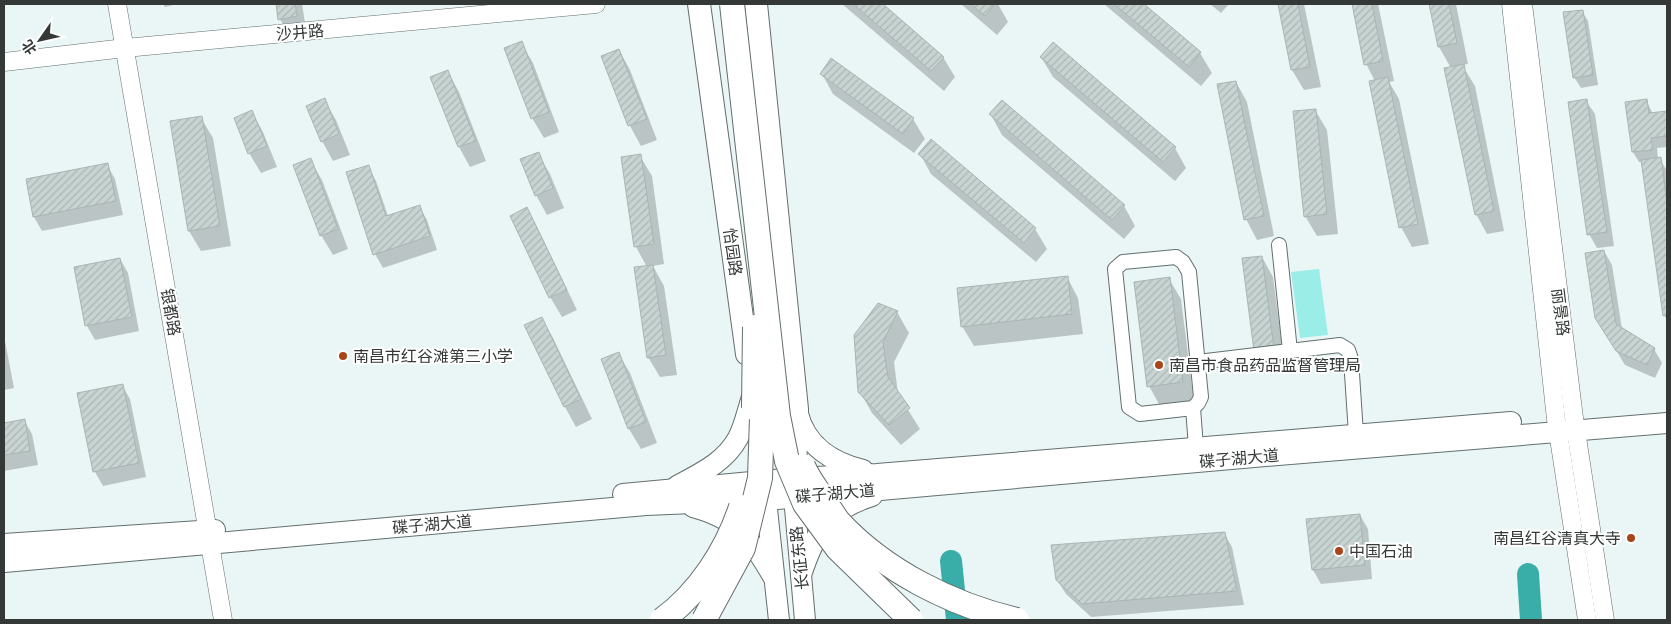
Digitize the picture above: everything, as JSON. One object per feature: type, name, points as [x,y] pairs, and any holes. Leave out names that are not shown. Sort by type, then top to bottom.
[{"type":"highway","points":[[716,4],[762,334],[787,461],[805,504],[838,549],[911,620]]},
{"type":"highway","points":[[704,620],[743,548],[760,478],[762,334],[732,4]]},
{"type":"highway","points":[[662,620],[674,611],[707,574],[734,529],[750,477],[762,334]]},
{"type":"highway","points":[[762,334],[786,421],[806,475],[838,520],[870,551],[924,586],[989,614],[1017,620]]},
{"type":"main road","name":"怡园路","points":[[700,4],[765,490]]},
{"type":"main road","points":[[756,4],[796,409],[794,487]]},
{"type":"main road","points":[[753,394],[739,437],[726,455],[676,497],[705,510],[741,530],[755,545],[774,578]]},
{"type":"main road","points":[[796,409],[807,438],[822,452],[847,466],[877,474]]},
{"type":"main road","name":"碟子湖大道","points":[[794,487],[898,488],[1566,425],[1667,412]]},
{"type":"main road","name":"碟子湖大道","points":[[4,562],[210,537],[765,490],[877,474],[1196,447],[1356,434],[1566,425],[1667,423]]},
{"type":"main road","name":"长征东路","points":[[794,487],[805,620]]},
{"type":"main road","points":[[801,575],[810,550],[824,524],[848,506],[863,499],[898,488]]},
{"type":"main road","name":"长征东路","points":[[765,490],[779,620]]},
{"type":"main road","name":"碟子湖大道","points":[[4,544],[210,537]]},
{"type":"street","name":"银都路","points":[[117,4],[223,620]]},
{"type":"street","name":"沙井路","points":[[4,62],[125,48],[596,4]]},
{"type":"street","name":"丽景路","points":[[1511,4],[1566,425],[1605,620]]},
{"type":"street","name":"丽景路","points":[[1523,4],[1587,620]]},
{"type":"street","points":[[1279,245],[1290,351]]},
{"type":"street","points":[[1176,257],[1183,262],[1189,272],[1201,397],[1198,404],[1193,408],[1140,414],[1129,407],[1115,269],[1123,262],[1176,257]]},
{"type":"street","points":[[1198,362],[1340,345],[1348,350],[1351,359],[1356,434]]},
{"type":"street","points":[[1193,408],[1196,447]]},
{"type":"shaded area","points":[[1319,269],[1328,335],[1300,338],[1291,272]]},
{"type":"building","points":[[276,4],[295,4],[297,16],[278,20]]},
{"type":"building","points":[[853,4],[883,4],[944,57],[931,71]]},
{"type":"building","points":[[971,4],[995,4],[985,16]]},
{"type":"building","points":[[1114,4],[1144,4],[1201,52],[1189,67]]},
{"type":"building","points":[[1278,4],[1298,4],[1310,67],[1291,70]]},
{"type":"building","points":[[1352,4],[1372,4],[1383,61],[1364,65]]},
{"type":"building","points":[[1429,4],[1449,4],[1457,43],[1438,47]]},
{"type":"building","points":[[1583,10],[1593,75],[1573,78],[1563,12]]},
{"type":"building","points":[[522,41],[549,112],[531,119],[504,48]]},
{"type":"building","points":[[1053,42],[1176,147],[1163,162],[1040,57]]},
{"type":"building","points":[[619,49],[647,119],[628,126],[601,56]]},
{"type":"building","points":[[831,58],[914,118],[903,134],[820,74]]},
{"type":"building","points":[[1464,64],[1494,211],[1475,215],[1444,68]]},
{"type":"building","points":[[448,70],[476,141],[458,147],[430,77]]},
{"type":"building","points":[[1388,77],[1418,224],[1399,228],[1369,81]]},
{"type":"building","points":[[1236,81],[1264,216],[1244,220],[1217,84]]},
{"type":"building","points":[[325,98],[339,134],[321,142],[306,106]]},
{"type":"building","points":[[1587,99],[1607,232],[1587,235],[1568,102]]},
{"type":"building","points":[[1647,99],[1649,113],[1667,111],[1667,136],[1651,138],[1653,150],[1632,152],[1625,102]]},
{"type":"building","points":[[1002,100],[1125,205],[1112,220],[989,114]]},
{"type":"building","points":[[1316,109],[1327,214],[1304,217],[1293,111]]},
{"type":"building","points":[[252,110],[267,146],[248,154],[234,118]]},
{"type":"building","points":[[202,116],[220,226],[188,231],[170,121]]},
{"type":"building","points":[[931,139],[1036,228],[1024,243],[918,154]]},
{"type":"building","points":[[539,152],[553,188],[535,196],[520,159]]},
{"type":"building","points":[[641,154],[654,244],[634,247],[621,157]]},
{"type":"building","points":[[1661,157],[1667,203],[1667,315],[1663,316],[1641,160]]},
{"type":"building","points":[[311,158],[338,229],[320,236],[293,165]]},
{"type":"building","points":[[108,163],[116,201],[33,217],[26,179]]},
{"type":"building","points":[[369,165],[386,216],[420,205],[430,236],[373,255],[346,172]]},
{"type":"building","points":[[527,207],[567,290],[549,298],[510,216]]},
{"type":"building","points":[[1604,250],[1616,324],[1655,348],[1647,365],[1616,351],[1595,318],[1585,253]]},
{"type":"building","points":[[1262,256],[1274,348],[1254,351],[1242,258]]},
{"type":"building","points":[[120,258],[132,317],[85,326],[74,267]]},
{"type":"building","points":[[653,265],[666,355],[647,358],[634,267]]},
{"type":"building","points":[[1068,276],[1072,314],[961,327],[957,288]]},
{"type":"building","points":[[1170,277],[1183,382],[1147,387],[1134,282]]},
{"type":"building","points":[[878,303],[898,311],[883,342],[888,377],[910,408],[889,425],[858,392],[854,335]]},
{"type":"building","points":[[542,317],[581,399],[564,407],[524,325]]},
{"type":"building","points":[[619,352],[646,422],[628,429],[601,359]]},
{"type":"building","points":[[123,384],[139,463],[93,472],[77,393]]},
{"type":"building","points":[[25,419],[30,451],[4,455],[4,423]]},
{"type":"building","points":[[1360,514],[1365,565],[1312,570],[1306,519]]},
{"type":"building","points":[[1225,532],[1237,591],[1082,604],[1056,580],[1051,545]]},
{"type":"waterway","points":[[951,561],[957,620]]},
{"type":"waterway","points":[[1528,574],[1531,620]]},
{"type":"place","name":"南昌市红谷滩第三小学","points":[[343,356]]},
{"type":"place","name":"南昌市食品药品监督管理局","points":[[1159,365]]},
{"type":"place","name":"南昌红谷清真大寺","points":[[1631,538]]},
{"type":"place","name":"中国石油","points":[[1339,551]]}]
